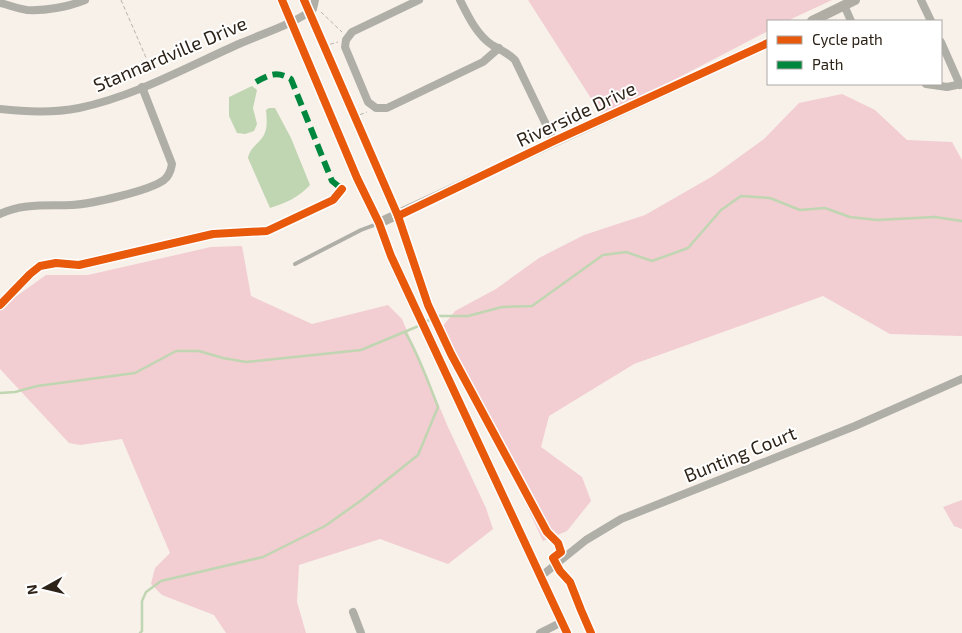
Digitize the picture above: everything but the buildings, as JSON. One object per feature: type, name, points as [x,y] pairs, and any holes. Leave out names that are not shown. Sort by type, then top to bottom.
[{"type":"main road","points":[[282,0],[357,178],[379,223],[391,256],[567,633]]},
{"type":"main road","points":[[814,20],[855,0]]},
{"type":"main road","name":"Riverside Drive","points":[[379,223],[400,215],[554,141],[767,43]]},
{"type":"street","points":[[0,3],[26,10],[75,4],[85,0]]},
{"type":"street","points":[[419,0],[352,32],[347,38],[345,47],[368,102],[376,108],[387,108],[483,62],[499,48]]},
{"type":"street","points":[[460,0],[477,30],[492,44],[515,60],[554,141]]},
{"type":"street","points":[[921,0],[931,20]]},
{"type":"street","name":"Stannardville Drive","points":[[0,109],[53,111],[102,102],[142,87],[290,21],[313,9],[314,2]]},
{"type":"street","points":[[844,6],[851,20]]},
{"type":"street","points":[[933,85],[947,87],[961,85],[942,44]]},
{"type":"street","points":[[0,214],[24,206],[73,205],[100,201],[140,190],[163,181],[170,173],[172,164],[142,87]]},
{"type":"street","name":"Bunting Court","points":[[540,577],[586,540],[621,519],[855,426],[962,379]]},
{"type":"street","points":[[353,612],[361,633]]},
{"type":"street","points":[[540,633],[562,622]]},
{"type":"lane","points":[[295,264],[361,230],[379,223]]},
{"type":"path","points":[[122,0],[151,69]]},
{"type":"path","points":[[314,2],[347,38]]},
{"type":"shaded area","points":[[528,0],[832,0],[789,20],[767,20],[767,32],[603,117]]},
{"type":"shaded area","points":[[252,86],[257,90],[253,108],[257,124],[254,131],[245,134],[237,133],[229,116],[229,97]]},
{"type":"shaded area","points":[[842,94],[875,110],[907,140],[952,142],[962,160],[962,336],[890,334],[823,296],[634,364],[549,416],[541,447],[582,477],[591,501],[567,531],[543,541],[443,326],[455,311],[496,289],[539,258],[584,235],[645,215],[713,176],[764,139],[799,103]]},
{"type":"shaded area","points":[[275,108],[291,138],[310,185],[292,199],[270,208],[248,158],[252,149],[265,132],[266,110]]},
{"type":"shaded area","points":[[242,246],[251,296],[312,324],[388,305],[402,319],[448,427],[486,508],[493,529],[448,564],[380,539],[299,565],[297,602],[306,633],[226,633],[214,615],[162,595],[151,584],[155,568],[170,553],[122,439],[80,445],[69,443],[0,369],[0,308],[46,275],[88,275],[211,247]]},
{"type":"shaded area","points":[[962,500],[962,529],[954,526],[943,507]]},
{"type":"waterway","points":[[425,322],[439,316],[468,316],[502,307],[532,306],[603,255],[626,252],[652,261],[688,248],[721,210],[741,196],[770,198],[800,210],[825,208],[850,217],[877,220],[935,217],[962,221]]},
{"type":"waterway","points":[[0,393],[15,392],[37,386],[135,373],[176,351],[199,351],[246,362],[361,350],[421,325]]},
{"type":"waterway","points":[[140,633],[142,631],[142,601],[146,592],[161,581],[263,557],[325,526],[363,499],[418,455],[438,407],[419,359],[405,332]]},
{"type":"marked path","points":[[256,82],[274,74],[291,79],[332,181],[342,189]]},
{"type":"cycle path","points":[[282,0],[357,178],[379,223],[391,256],[567,633]]},
{"type":"cycle path","points":[[304,0],[398,216],[428,305],[451,354],[547,532],[558,543],[561,552],[553,558],[560,571],[570,582],[591,633]]},
{"type":"cycle path","points":[[398,216],[554,141],[767,43]]},
{"type":"cycle path","points":[[0,305],[40,266],[56,263],[79,265],[213,234],[267,231],[333,200],[342,189]]}]
